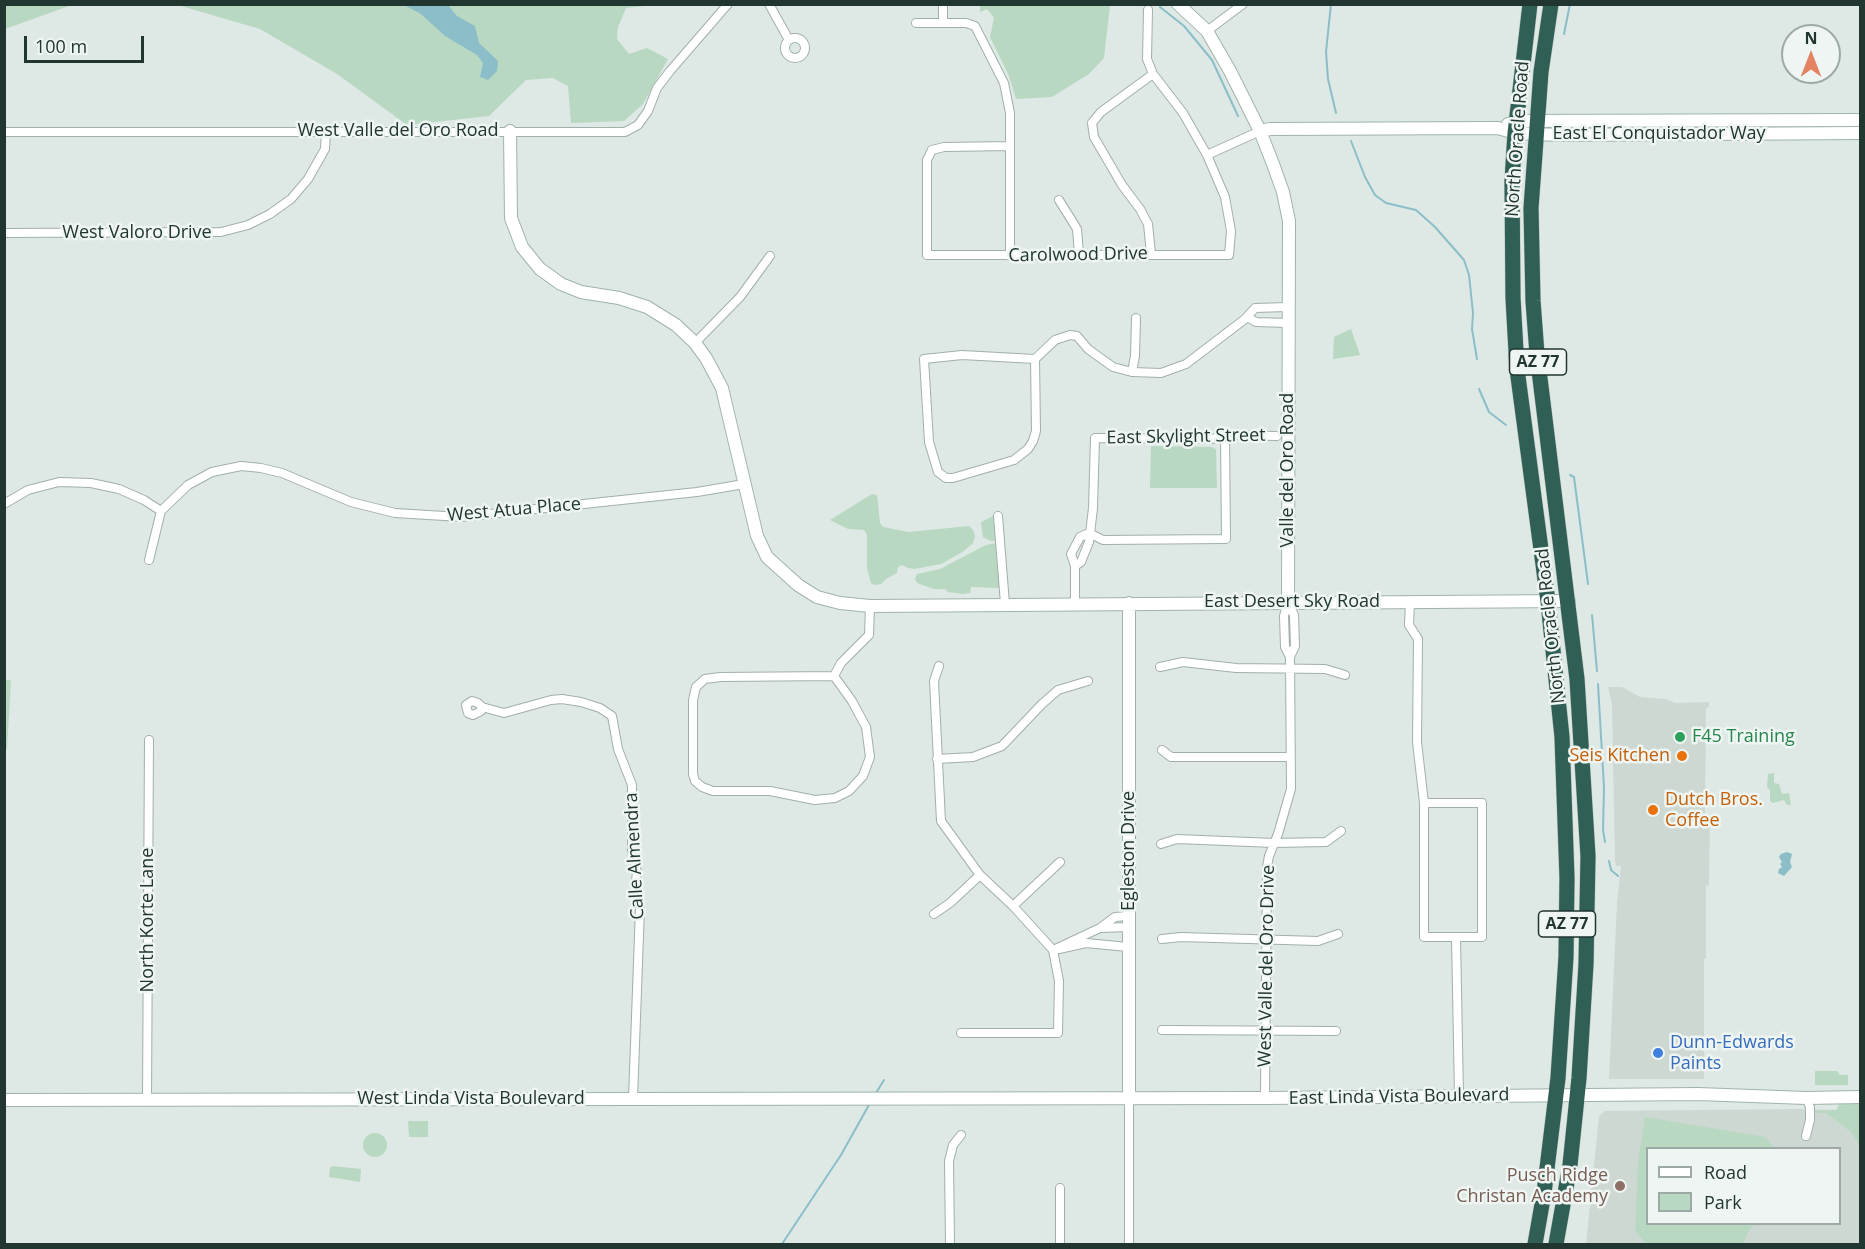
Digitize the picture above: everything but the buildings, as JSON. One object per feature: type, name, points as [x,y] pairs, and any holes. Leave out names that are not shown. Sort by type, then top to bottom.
[{"type":"highway","name":"North Oracle Road","points":[[1530,4],[1515,127],[1512,237],[1517,369],[1548,602],[1562,737],[1566,842],[1566,957],[1556,1096],[1535,1245]]},
{"type":"highway","name":"North Oracle Road","points":[[1551,4],[1541,72],[1531,208],[1536,333],[1578,690],[1588,856],[1586,964],[1578,1096],[1570,1165],[1556,1245]]},
{"type":"highway","points":[[1563,771],[1573,781],[1576,848],[1588,856]]},
{"type":"street","name":"West Valle del Oro Road","points":[[4,132],[625,132],[638,125],[648,111],[657,88],[728,4]]},
{"type":"street","points":[[769,4],[789,40]]},
{"type":"street","points":[[943,4],[943,23]]},
{"type":"street","points":[[1178,4],[1208,31],[1260,131],[1283,192],[1289,221],[1288,323],[1256,322],[1247,317]]},
{"type":"street","points":[[1208,31],[1243,4]]},
{"type":"street","points":[[1148,10],[1146,46],[1153,74],[1183,113],[1208,155],[1260,131]]},
{"type":"street","points":[[916,23],[975,24],[1005,83],[1010,113],[1011,256]]},
{"type":"street","points":[[1151,254],[1148,224],[1094,137],[1090,122],[1153,74]]},
{"type":"street","points":[[1649,120],[1650,134]]},
{"type":"street","name":"East El Conquistador Way","points":[[1537,127],[1649,120],[1860,120]]},
{"type":"street","name":"East El Conquistador Way","points":[[1260,131],[1270,129],[1537,127],[1650,134],[1860,133]]},
{"type":"street","name":"West Valoro Drive","points":[[4,234],[221,232],[248,225],[270,214],[291,199],[308,179],[325,149],[326,131]]},
{"type":"street","name":"East Desert Sky Road","points":[[510,131],[512,218],[522,247],[534,264],[551,278],[572,289],[619,298],[658,313],[676,325],[695,343],[711,366],[722,388],[757,536],[767,557],[780,571],[817,597],[840,603],[870,606],[1569,601]]},
{"type":"street","name":"Carolwood Drive","points":[[1010,146],[931,148],[927,160],[927,255],[1229,255],[1231,231],[1225,197],[1208,155]]},
{"type":"street","points":[[1059,200],[1077,229],[1079,254]]},
{"type":"street","points":[[695,343],[725,314],[770,256]]},
{"type":"street","points":[[1035,359],[1036,431],[1034,441],[1028,449],[1014,460],[953,478],[941,476],[929,442],[924,359],[962,355],[1035,359],[1055,340],[1070,334],[1077,336],[1088,349],[1113,367],[1132,372],[1161,373],[1186,364],[1247,317],[1255,308],[1288,307]]},
{"type":"street","points":[[1132,372],[1135,356],[1136,318]]},
{"type":"street","name":"Valle del Oro Road","points":[[1288,323],[1288,602]]},
{"type":"street","points":[[1075,603],[1075,566],[1071,554],[1080,537],[1089,533],[1103,540],[1226,539],[1225,435]]},
{"type":"street","name":"East Skylight Street","points":[[1089,533],[1094,508],[1095,438],[1212,439],[1225,435],[1276,436]]},
{"type":"street","name":"West Atua Place","points":[[161,511],[188,485],[212,472],[241,466],[282,473],[351,502],[395,513],[461,517],[697,492],[744,484]]},
{"type":"street","points":[[4,504],[27,490],[59,482],[91,483],[119,489],[144,500],[161,511],[149,560]]},
{"type":"street","points":[[998,516],[1010,604]]},
{"type":"street","name":"West Valle del Oro Drive","points":[[1265,1098],[1268,867],[1290,796],[1290,657],[1294,646],[1294,615],[1288,602]]},
{"type":"street","points":[[1410,602],[1409,626],[1418,639],[1417,742],[1424,803],[1424,937],[1482,937],[1482,803],[1424,803]]},
{"type":"street","name":"Egleston Drive","points":[[1129,1099],[1130,603]]},
{"type":"street","points":[[834,676],[841,663],[869,635],[870,606]]},
{"type":"street","points":[[1160,667],[1183,662],[1236,668],[1325,669],[1345,675]]},
{"type":"street","points":[[939,666],[934,681],[941,821],[980,875],[1013,906],[1053,950],[1059,981],[1058,1032],[961,1033]]},
{"type":"street","points":[[834,676],[852,701],[866,727],[870,757],[863,776],[849,791],[834,798],[815,800],[770,790],[713,790],[702,787],[696,781],[693,774],[693,700],[696,687],[705,679],[834,676]]},
{"type":"street","points":[[937,759],[973,757],[1002,746],[1058,690],[1088,681]]},
{"type":"street","name":"Calle Almendra","points":[[482,708],[504,713],[562,699],[600,708],[612,716],[618,749],[632,785],[632,851],[637,872],[635,891],[640,908],[633,1099]]},
{"type":"street","name":"North Korte Lane","points":[[147,1100],[149,740]]},
{"type":"street","points":[[1162,750],[1171,757],[1290,757]]},
{"type":"street","points":[[1161,844],[1177,839],[1274,843],[1326,842],[1341,831]]},
{"type":"street","points":[[1013,906],[1060,862]]},
{"type":"street","points":[[934,914],[950,903],[980,875]]},
{"type":"street","points":[[1053,950],[1100,928],[1128,922]]},
{"type":"street","points":[[1100,928],[1107,945]]},
{"type":"street","points":[[1162,939],[1181,937],[1318,940],[1338,934]]},
{"type":"street","points":[[1456,937],[1459,1096]]},
{"type":"street","points":[[1053,950],[1086,943],[1128,947]]},
{"type":"street","points":[[1162,1030],[1336,1031]]},
{"type":"street","name":"East Linda Vista Boulevard","points":[[938,1098],[1129,1099],[1698,1094],[1806,1098],[1860,1097]]},
{"type":"street","name":"West Linda Vista Boulevard","points":[[4,1100],[938,1098]]},
{"type":"street","points":[[1806,1098],[1810,1107],[1810,1126],[1806,1136]]},
{"type":"street","points":[[1129,1099],[1129,1245]]},
{"type":"street","points":[[950,1245],[949,1161],[953,1145],[961,1135]]},
{"type":"street","points":[[1060,1188],[1060,1245]]},
{"type":"shaded area","points":[[1608,687],[1622,687],[1640,697],[1665,699],[1675,703],[1709,702],[1709,707],[1706,708],[1705,816],[1710,816],[1709,885],[1706,886],[1706,959],[1704,959],[1704,1079],[1609,1079],[1617,903],[1621,866],[1616,866],[1615,860],[1612,704]]},
{"type":"shaded area","name":"Pusch Ridge Christan Academy","points":[[1837,1110],[1860,1126],[1860,1244],[1586,1244],[1599,1116],[1605,1111]]},
{"type":"green space","points":[[5,4],[72,4],[72,5],[5,29]]},
{"type":"green space","points":[[135,5],[653,5],[626,8],[618,27],[617,39],[629,54],[647,48],[668,59],[643,104],[624,121],[571,123],[568,86],[553,78],[526,80],[489,116],[407,125],[337,74],[260,29],[181,6]]},
{"type":"green space","points":[[980,5],[1110,5],[1104,58],[1089,74],[1052,97],[1016,99],[1009,76],[990,37],[994,18],[987,9],[980,12]]},
{"type":"green space","points":[[1351,329],[1360,355],[1333,359],[1334,337]]},
{"type":"green space","points":[[1151,446],[1216,449],[1217,488],[1150,488]]},
{"type":"green space","points":[[872,494],[877,495],[880,523],[883,527],[909,532],[969,526],[975,536],[973,543],[941,564],[915,569],[902,565],[898,567],[897,573],[881,584],[874,585],[871,583],[867,568],[867,535],[864,530],[848,529],[830,520]]},
{"type":"green space","points":[[993,516],[996,541],[983,537],[981,523]]},
{"type":"green space","points":[[996,543],[1000,588],[971,587],[970,593],[963,594],[948,592],[945,589],[934,589],[917,583],[915,579],[917,574],[940,569],[986,545]]},
{"type":"green space","points":[[4,680],[11,680],[7,749],[4,749]]},
{"type":"green space","points":[[1774,773],[1774,783],[1779,784],[1782,794],[1789,793],[1791,805],[1787,805],[1784,800],[1773,803],[1770,801],[1770,790],[1767,787],[1768,774]]},
{"type":"green space","points":[[1815,1071],[1837,1071],[1840,1075],[1848,1075],[1848,1085],[1815,1085]]},
{"type":"green space","points":[[1841,1101],[1860,1101],[1860,1146],[1851,1132],[1826,1113],[1815,1113],[1815,1111],[1836,1110]]},
{"type":"green space","points":[[1645,1117],[1766,1137],[1773,1147],[1646,1147],[1646,1225],[1753,1225],[1743,1244],[1647,1244],[1635,1231],[1638,1162]]},
{"type":"green space","points":[[408,1121],[428,1121],[428,1137],[409,1137]]},
{"type":"green space","points":[[375,1133],[380,1134],[386,1140],[386,1150],[380,1156],[375,1157],[370,1156],[364,1150],[363,1145],[364,1140],[370,1134]]},
{"type":"green space","points":[[333,1166],[361,1169],[360,1182],[329,1177],[330,1168]]},
{"type":"water","points":[[404,5],[448,5],[457,16],[475,26],[479,43],[498,61],[497,71],[488,80],[480,77],[483,63],[477,55],[445,36],[421,14]]},
{"type":"water","points":[[1787,852],[1792,854],[1790,862],[1792,867],[1784,876],[1778,873],[1782,867],[1779,857]]},
{"type":"waterway","points":[[1160,4],[1160,7],[1184,26],[1212,60],[1238,116]]},
{"type":"waterway","points":[[1331,4],[1326,52],[1328,79],[1336,113]]},
{"type":"waterway","points":[[1564,34],[1570,4]]},
{"type":"waterway","points":[[1351,141],[1365,177],[1375,195],[1386,203],[1416,210],[1435,227],[1464,260],[1469,275],[1473,313],[1472,329],[1477,359]]},
{"type":"waterway","points":[[1479,389],[1489,412],[1506,425]]},
{"type":"waterway","points":[[1570,475],[1574,477],[1588,584]]},
{"type":"waterway","points":[[1592,615],[1597,671]]},
{"type":"waterway","points":[[1598,684],[1605,842]]},
{"type":"waterway","points":[[1609,861],[1611,870],[1618,876]]},
{"type":"waterway","points":[[876,1093],[884,1080]]},
{"type":"waterway","points":[[782,1244],[841,1155],[870,1103]]},
{"type":"place","name":"F45 Training","points":[[1680,737]]},
{"type":"place","name":"Seis Kitchen","points":[[1682,756]]},
{"type":"place","name":"Dutch Bros. Coffee","points":[[1653,810]]},
{"type":"place","name":"Dunn-Edwards Paints","points":[[1658,1053]]},
{"type":"place","name":"Pusch Ridge Christan Academy","points":[[1620,1186]]}]
